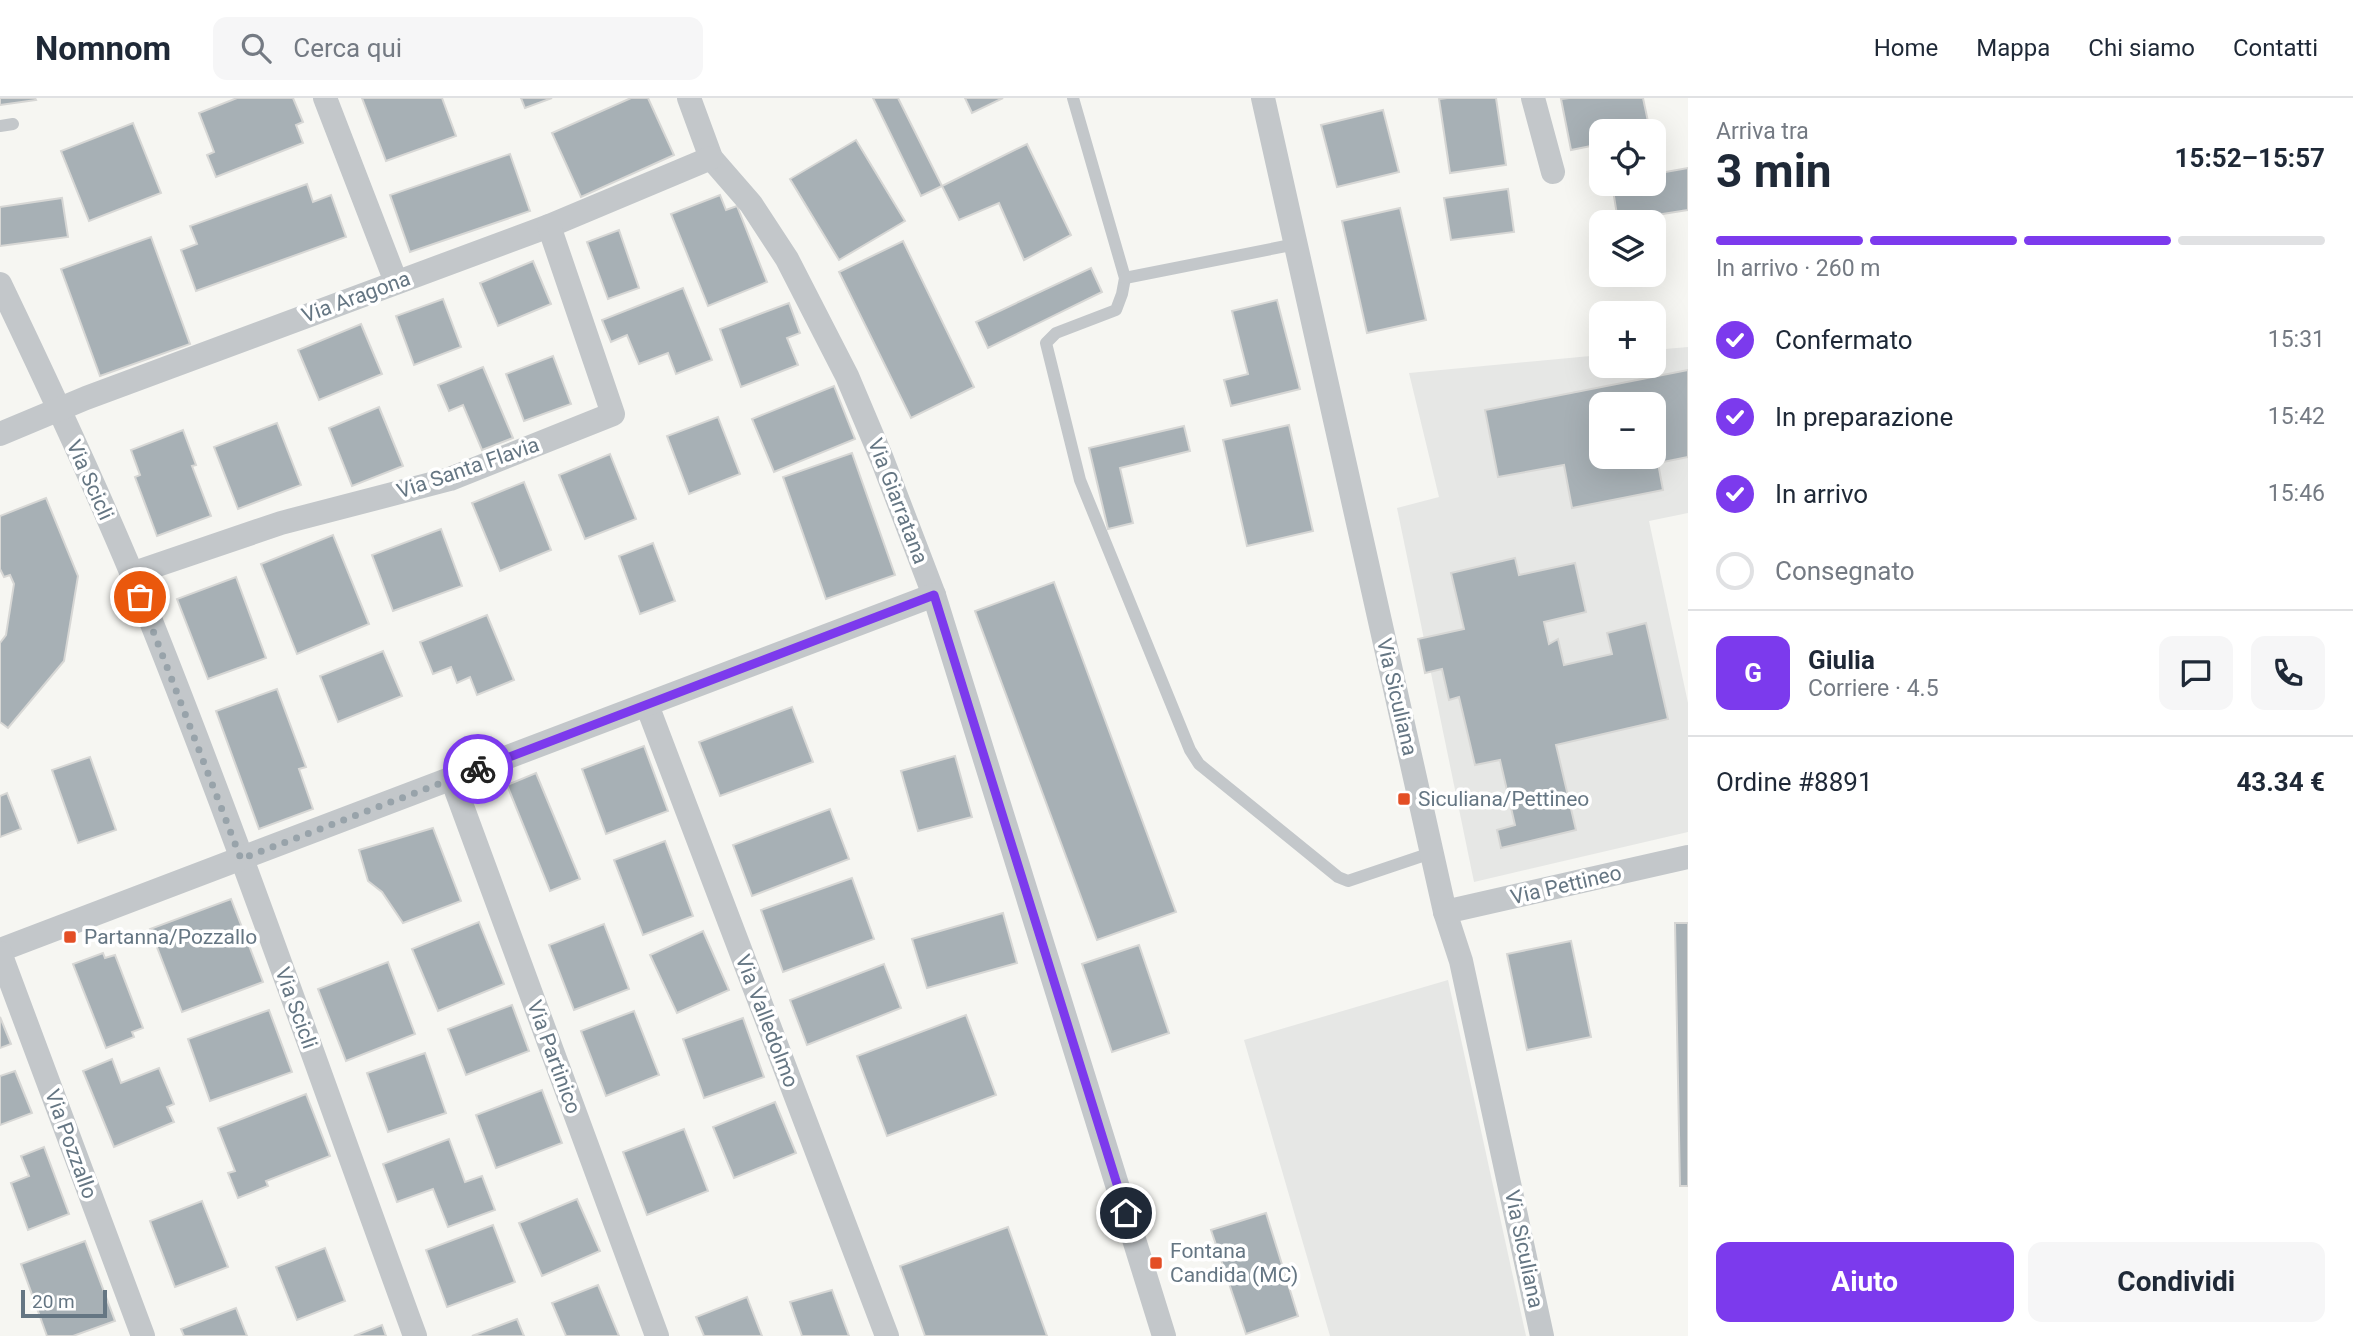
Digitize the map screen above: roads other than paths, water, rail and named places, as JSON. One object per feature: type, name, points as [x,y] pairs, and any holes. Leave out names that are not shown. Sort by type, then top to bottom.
[{"type":"street","points":[[325,98],[396,282]]},
{"type":"street","name":"Via Giarratana","points":[[689,98],[711,158],[751,204],[779,245],[823,328],[870,429],[934,595],[1164,1336]]},
{"type":"street","name":"Via Siculiana","points":[[1264,98],[1431,853],[1445,912],[1461,961],[1542,1336]]},
{"type":"street","points":[[1534,98],[1553,172]]},
{"type":"street","name":"Via Aragona","points":[[0,435],[99,393],[549,226],[711,158]]},
{"type":"street","name":"Via Santa Flavia","points":[[131,574],[281,523],[450,479],[613,414],[549,226]]},
{"type":"street","name":"Via Scicli","points":[[0,284],[60,411],[131,574],[241,859],[415,1336]]},
{"type":"street","points":[[0,952],[934,595]]},
{"type":"street","name":"Via Valledolmo","points":[[647,705],[887,1336]]},
{"type":"street","name":"Via Partinico","points":[[452,779],[657,1336]]},
{"type":"street","name":"Via Pettineo","points":[[1445,912],[1688,857]]},
{"type":"street","name":"Via Pozzallo","points":[[0,952],[143,1336]]},
{"type":"lane","points":[[1073,98],[1125,278],[1116,310],[1056,333],[1046,343],[1080,480],[1189,750],[1199,764],[1338,877],[1348,881],[1431,853]]},
{"type":"lane","points":[[0,126],[13,124]]},
{"type":"lane","points":[[1125,278],[1296,244]]},
{"type":"place","name":"Siculiana/Pettineo","points":[[1404,799]]},
{"type":"place","name":"Partanna/Pozzallo","points":[[70,937]]},
{"type":"place","name":"Fontana Candida (MC)","points":[[1156,1263]]}]
